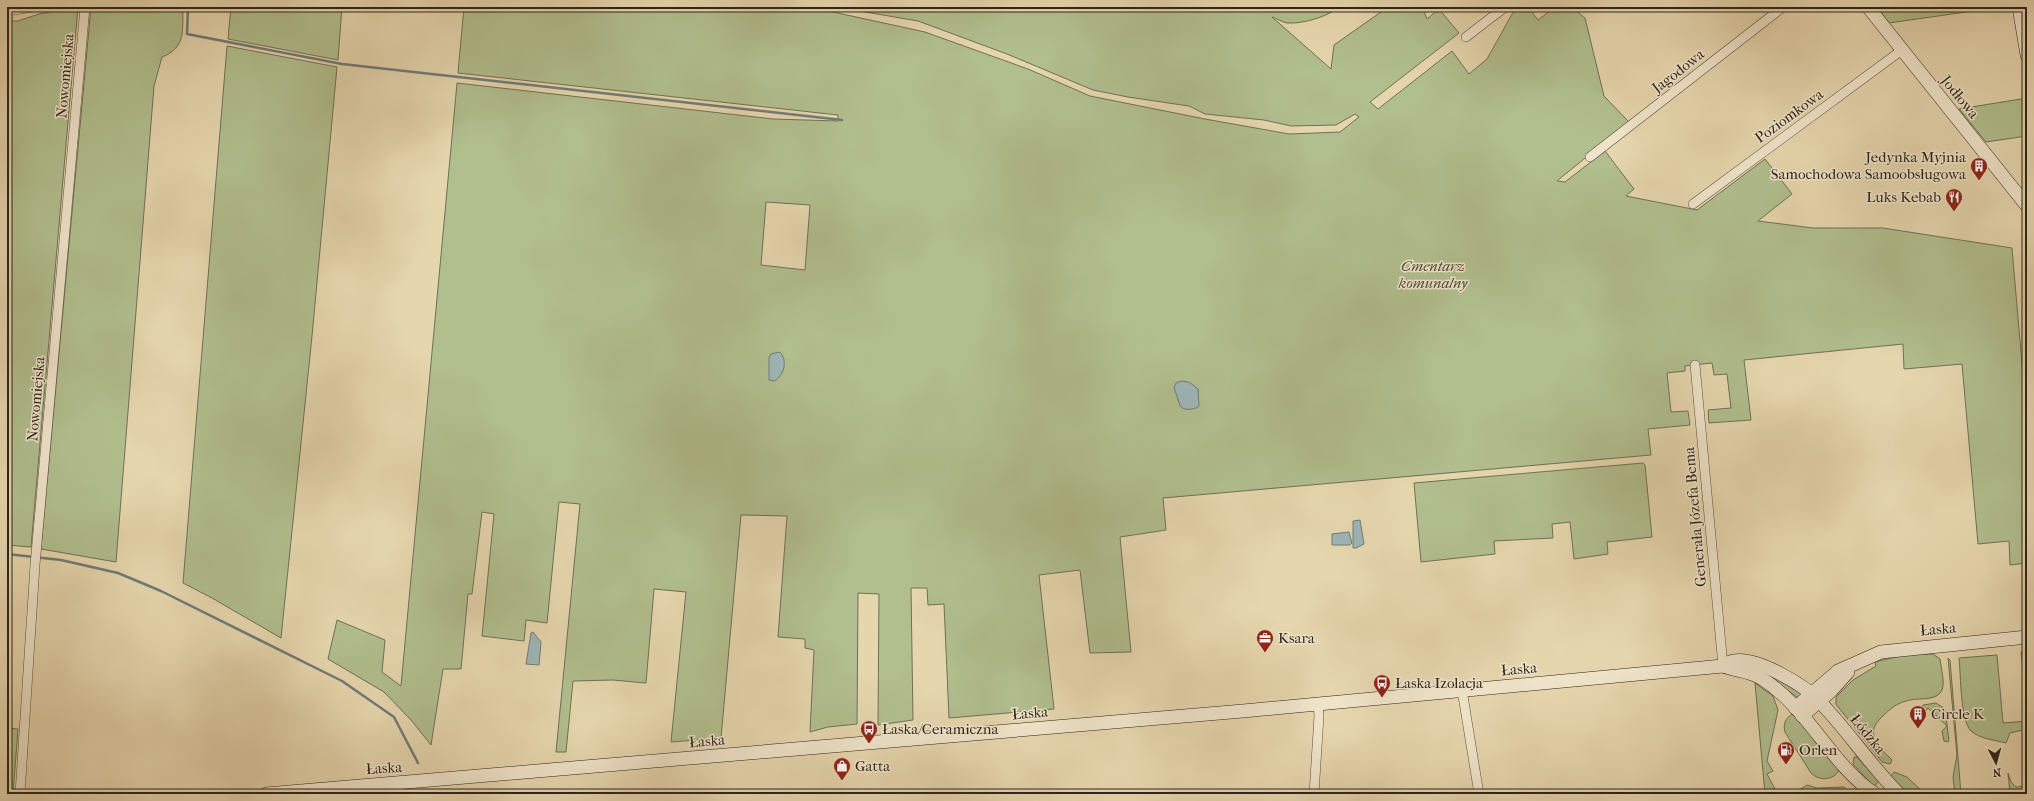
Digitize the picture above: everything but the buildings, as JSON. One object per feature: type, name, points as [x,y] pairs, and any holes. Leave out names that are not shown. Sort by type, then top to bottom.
[{"type":"main road","name":"Jodłowa","points":[[1868,7],[2027,206]]},
{"type":"main road","points":[[2019,7],[2027,55]]},
{"type":"main road","name":"Łaska","points":[[1723,666],[1761,678],[1799,712],[1855,663],[1871,655],[1893,650],[2027,637]]},
{"type":"main road","name":"Łaska","points":[[266,794],[1318,704],[1723,666],[1734,661],[1756,664],[1784,676],[1816,698]]},
{"type":"main road","name":"Łódzka","points":[[1816,698],[1873,767],[1899,794]]},
{"type":"main road","points":[[1799,712],[1852,774],[1875,794]]},
{"type":"street","points":[[7,11],[34,7]]},
{"type":"street","name":"Nowomiejska","points":[[20,794],[36,552],[85,7]]},
{"type":"street","points":[[1466,37],[1505,7]]},
{"type":"street","name":"Jagodowa","points":[[1590,157],[1783,7]]},
{"type":"street","name":"Poziomkowa","points":[[1693,204],[1902,50]]},
{"type":"street","name":"Generała Józefa Bema","points":[[1695,365],[1723,666]]},
{"type":"street","points":[[1462,690],[1479,794]]},
{"type":"street","points":[[1314,794],[1319,716],[1318,704]]},
{"type":"green space","points":[[78,7],[31,547],[7,545],[7,21],[18,21],[39,14]]},
{"type":"green space","points":[[91,7],[183,7],[182,36],[176,48],[162,57],[154,86],[116,562],[41,549]]},
{"type":"green space","points":[[231,7],[342,7],[338,60],[228,39]]},
{"type":"green space","name":"Cmentarz komunalny","points":[[464,7],[796,7],[824,10],[925,32],[1028,69],[1090,96],[1289,134],[1340,132],[1359,117],[1355,114],[1336,125],[1291,126],[1264,120],[1205,114],[1189,106],[1093,90],[1007,54],[918,21],[836,7],[1339,7],[1321,17],[1300,22],[1287,23],[1272,17],[1331,69],[1334,45],[1388,7],[1422,7],[1427,19],[1439,9],[1459,33],[1370,102],[1378,109],[1452,51],[1469,74],[1487,59],[1516,7],[1528,7],[1538,20],[1555,7],[1572,7],[1585,18],[1604,96],[1629,122],[1557,181],[1565,182],[1605,151],[1634,189],[1626,196],[1697,210],[1765,159],[1792,194],[1758,221],[1813,228],[1883,228],[2012,248],[2027,422],[2027,563],[2010,565],[2009,541],[1978,544],[1962,364],[1904,369],[1903,344],[1744,360],[1751,420],[1709,423],[1708,410],[1731,408],[1727,374],[1714,375],[1712,363],[1685,366],[1685,371],[1667,373],[1671,412],[1688,411],[1690,425],[1648,429],[1651,455],[1163,498],[1166,530],[1120,537],[1131,652],[1090,653],[1080,570],[1039,575],[1054,709],[949,718],[944,604],[928,605],[927,588],[911,588],[913,720],[878,725],[879,594],[858,593],[857,724],[828,727],[810,732],[814,650],[805,648],[805,639],[778,637],[787,516],[741,515],[721,738],[671,742],[686,592],[654,589],[646,683],[613,680],[573,681],[566,752],[556,752],[580,504],[559,502],[547,623],[526,620],[524,641],[482,636],[494,514],[482,512],[472,594],[468,594],[461,669],[443,669],[431,745],[411,720],[384,692],[328,659],[337,620],[385,640],[382,672],[401,686],[457,83],[773,119],[838,121],[838,115],[458,73]],"holes":[[[766,202],[810,205],[805,270],[761,265]]]},
{"type":"green space","points":[[1877,7],[2001,7],[1889,23]]},
{"type":"green space","points":[[227,46],[337,67],[312,336],[281,638],[183,583]]},
{"type":"green space","points":[[2027,98],[2027,136],[1986,142],[1959,109]]},
{"type":"green space","points":[[1643,463],[1645,465],[1652,537],[1607,542],[1608,554],[1574,559],[1570,522],[1552,524],[1553,538],[1494,541],[1495,554],[1421,562],[1414,483]]},
{"type":"green space","points":[[2021,652],[2027,652],[2027,699],[2026,699]]},
{"type":"green space","points":[[1933,654],[1940,659],[1943,681],[1941,692],[1934,697],[1902,702],[1891,709],[1879,720],[1875,726],[1874,736],[1879,746],[1892,760],[1890,764],[1882,762],[1836,704],[1836,697],[1853,680],[1876,666],[1875,662],[1904,655]]},
{"type":"green space","points":[[1997,655],[2003,723],[2027,721],[2027,729],[2010,733],[2006,743],[1983,738],[1971,731],[1967,725],[1963,708],[1959,658]]},
{"type":"green space","points":[[1948,658],[1950,660],[1961,794],[1955,794],[1953,777],[1957,755]]},
{"type":"green space","points":[[1743,666],[1767,673],[1802,694],[1797,697],[1777,683]]},
{"type":"green space","points":[[1755,683],[1773,696],[1778,710],[1767,761],[1773,771],[1767,774],[1775,789],[1772,792],[1773,794],[1765,794]]},
{"type":"green space","points":[[1936,703],[1945,709],[1949,741],[1948,742],[1944,741],[1942,731],[1947,726],[1928,708],[1924,713],[1921,708],[1923,705]]},
{"type":"green space","points":[[1792,714],[1803,724],[1839,770],[1830,778],[1826,779],[1814,776],[1811,773],[1785,732],[1785,722]]},
{"type":"green space","points":[[7,728],[18,729],[13,794],[7,794]]},
{"type":"green space","points":[[1854,757],[1857,757],[1879,781],[1874,787],[1853,764]]},
{"type":"green space","points":[[1894,772],[1907,777],[1925,794],[1908,794],[1890,777]]},
{"type":"green space","points":[[2008,773],[2011,782],[2016,787],[2027,786],[2027,794],[2010,794]]},
{"type":"green space","points":[[1807,785],[1817,788],[1844,787],[1853,794],[1793,794]]},
{"type":"water","points":[[780,352],[784,360],[784,368],[777,379],[774,381],[769,380],[769,357],[771,354]]},
{"type":"water","points":[[1181,381],[1189,382],[1198,389],[1199,406],[1184,409],[1180,406],[1174,387],[1176,383]]},
{"type":"water","points":[[1360,520],[1364,544],[1353,548],[1353,521]]},
{"type":"water","points":[[1349,532],[1352,543],[1350,545],[1332,545],[1332,534]]},
{"type":"water","points":[[533,632],[541,642],[539,665],[526,664],[531,633]]},
{"type":"waterway","points":[[34,10],[49,7]]},
{"type":"waterway","points":[[188,7],[187,34],[342,64],[842,120]]},
{"type":"waterway","points":[[7,554],[61,560],[118,573],[161,591],[342,681],[394,717],[418,763]]},
{"type":"place","name":"Jedynka Myjnia Samochodowa Samoobsługowa","points":[[1979,181]]},
{"type":"place","name":"Luks Kebab","points":[[1954,212]]},
{"type":"place","name":"Ksara","points":[[1265,653]]},
{"type":"place","name":"Łaska Izolacja","points":[[1382,698]]},
{"type":"place","name":"Circle K","points":[[1918,729]]},
{"type":"place","name":"Łaska/Ceramiczna","points":[[869,744]]},
{"type":"place","name":"Orlen","points":[[1786,765]]},
{"type":"place","name":"Gatta","points":[[842,781]]}]
